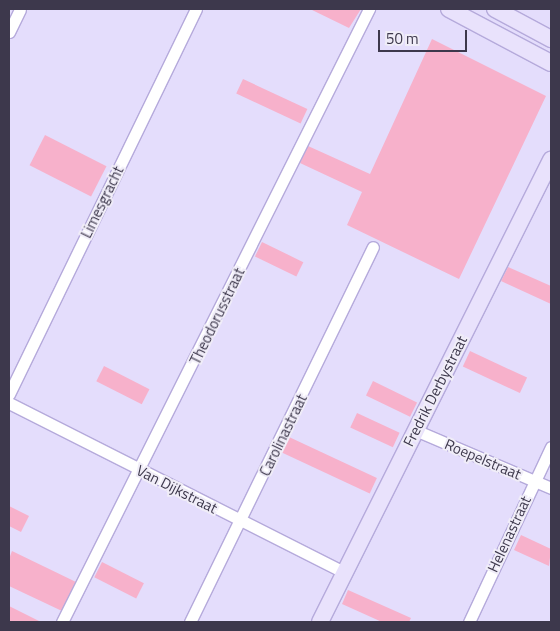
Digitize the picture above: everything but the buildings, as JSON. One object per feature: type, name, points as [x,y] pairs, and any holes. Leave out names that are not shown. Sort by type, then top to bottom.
[{"type":"main road","points":[[449,9],[551,63]]},
{"type":"main road","points":[[495,9],[551,39]]},
{"type":"main road","name":"Fredrik Derbystraat","points":[[320,622],[551,160]]},
{"type":"street","points":[[9,32],[20,9]]},
{"type":"street","name":"Limesgracht","points":[[9,394],[196,9]]},
{"type":"street","name":"Theodorusstraat","points":[[62,622],[370,9]]},
{"type":"street","name":"Carolinastraat","points":[[190,622],[241,522],[373,247]]},
{"type":"street","name":"Van Dijkstraat","points":[[9,403],[345,573]]},
{"type":"street","name":"Roepelstraat","points":[[416,430],[551,488]]},
{"type":"street","name":"Helenastraat","points":[[468,622],[551,447]]},
{"type":"shaded area","points":[[310,9],[361,9],[349,28]]},
{"type":"shaded area","points":[[432,39],[546,96],[459,279],[347,225],[362,192],[300,163],[308,146],[370,174]]},
{"type":"shaded area","points":[[243,79],[307,109],[301,124],[236,94]]},
{"type":"shaded area","points":[[45,135],[106,166],[91,197],[30,165]]},
{"type":"shaded area","points":[[262,242],[303,262],[296,277],[255,256]]},
{"type":"shaded area","points":[[508,267],[551,286],[551,304],[501,281]]},
{"type":"shaded area","points":[[470,351],[527,378],[520,393],[463,366]]},
{"type":"shaded area","points":[[104,366],[149,389],[142,404],[96,381]]},
{"type":"shaded area","points":[[373,381],[417,402],[410,417],[366,395]]},
{"type":"shaded area","points":[[357,413],[400,433],[393,447],[350,428]]},
{"type":"shaded area","points":[[289,437],[377,478],[370,493],[282,452]]},
{"type":"shaded area","points":[[9,506],[29,516],[21,532],[9,526]]},
{"type":"shaded area","points":[[521,535],[551,549],[549,566],[514,550]]},
{"type":"shaded area","points":[[12,551],[76,582],[62,611],[9,586],[9,559]]},
{"type":"shaded area","points":[[102,562],[144,583],[136,598],[94,577]]},
{"type":"shaded area","points":[[348,590],[411,618],[409,622],[382,622],[342,604]]},
{"type":"shaded area","points":[[9,606],[41,622],[9,622]]}]
